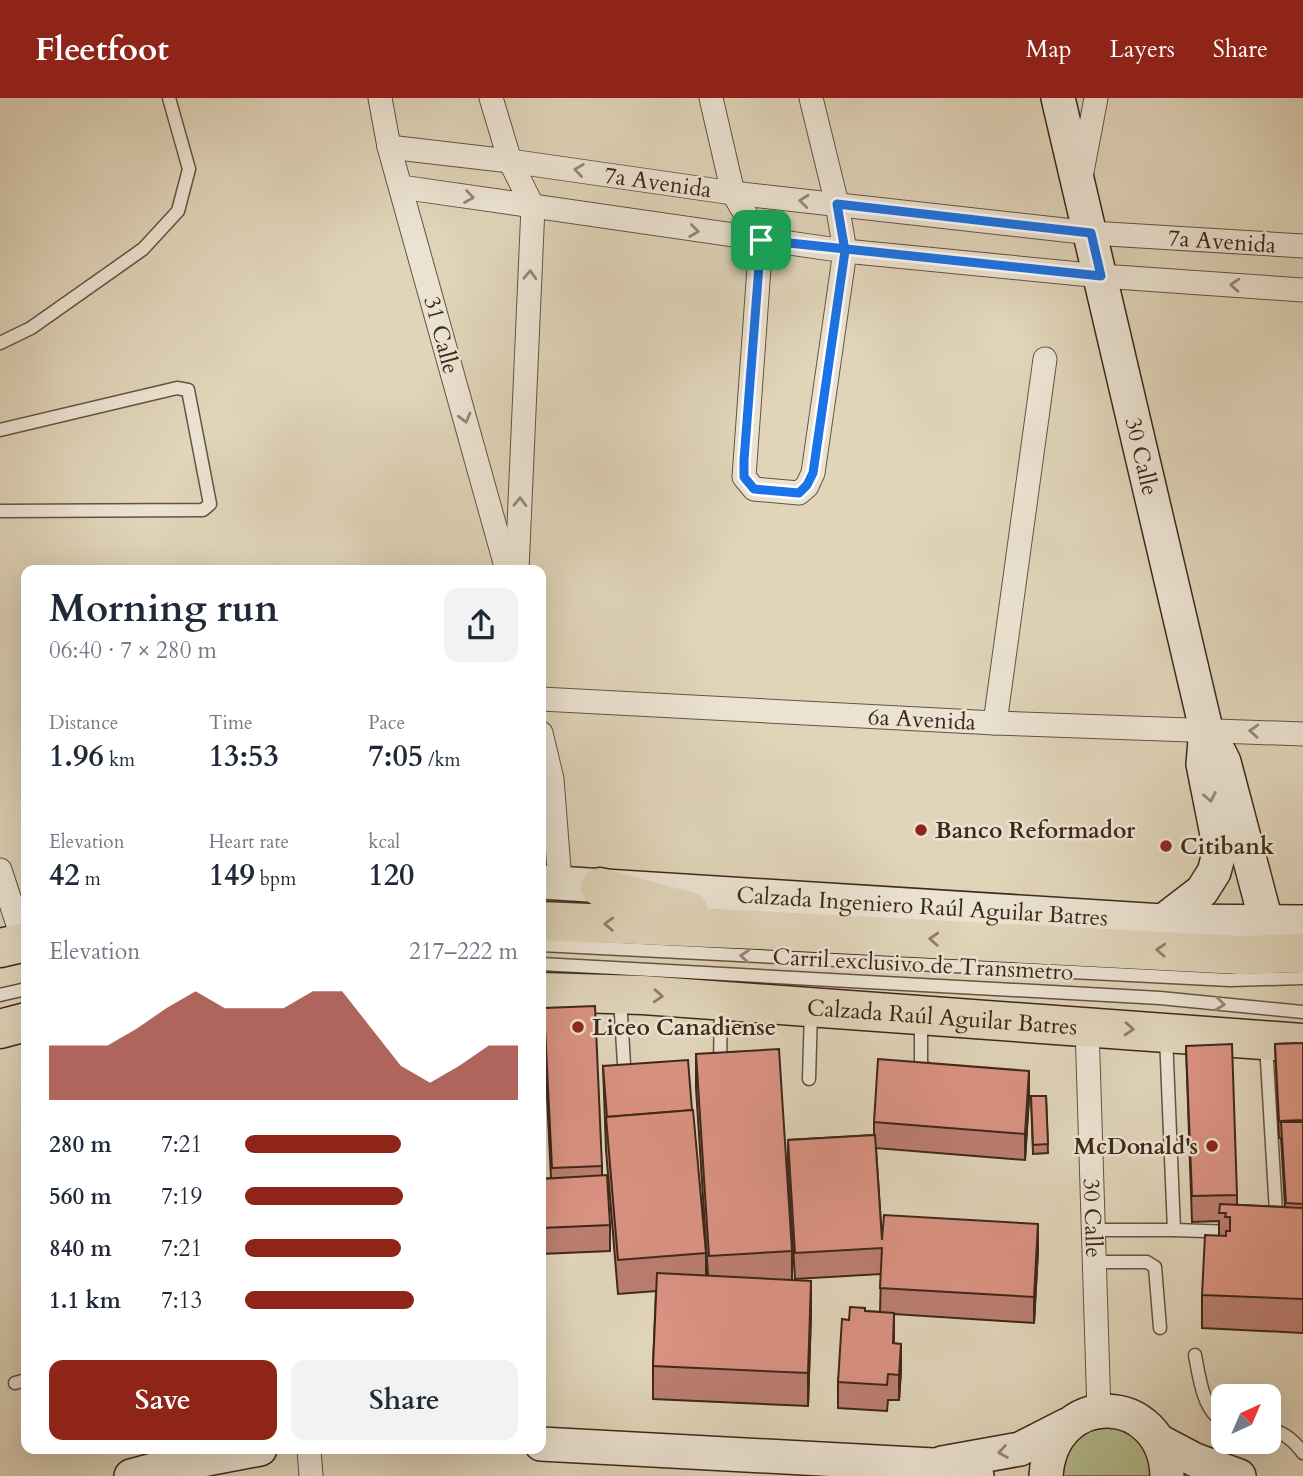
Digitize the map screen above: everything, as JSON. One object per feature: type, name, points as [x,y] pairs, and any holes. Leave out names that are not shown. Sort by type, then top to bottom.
[{"type":"highway","points":[[600,887],[759,929]]},
{"type":"highway","points":[[546,921],[759,929],[1240,955],[1303,953]]},
{"type":"highway","name":"Calzada Raúl Aguilar Batres","points":[[546,992],[721,1000],[1303,1043]]},
{"type":"highway","points":[[0,1029],[21,1023]]},
{"type":"street","name":"31 Calle","points":[[380,98],[390,147],[506,565]]},
{"type":"street","points":[[491,98],[510,160],[533,207],[517,565]]},
{"type":"street","points":[[711,98],[733,192],[761,240],[744,477],[754,489],[799,493],[813,473],[845,251],[837,204],[811,98]]},
{"type":"street","name":"30 Calle","points":[[1058,98],[1206,729],[1224,762],[1266,921]]},
{"type":"street","name":"30 Calle","points":[[1079,184],[1096,98]]},
{"type":"street","name":"7a Avenida","points":[[390,147],[510,160],[733,192],[1091,233],[1303,246]]},
{"type":"street","name":"7a Avenida","points":[[401,187],[845,251],[1101,276],[1303,290]]},
{"type":"street","points":[[995,723],[1045,359]]},
{"type":"street","name":"6a Avenida","points":[[546,699],[995,723],[1303,734]]},
{"type":"street","name":"30 Calle","points":[[1163,921],[1202,891],[1214,872],[1220,850],[1203,764],[1206,729]]},
{"type":"street","points":[[546,754],[552,779],[551,882]]},
{"type":"street","points":[[0,870],[17,944]]},
{"type":"street","name":"Calzada Ingeniero Raúl Aguilar Batres","points":[[551,882],[1163,921],[1303,922]]},
{"type":"street","name":"30 Calle","points":[[1087,1026],[1100,1412]]},
{"type":"street","points":[[933,1465],[1020,1449],[1081,1416],[1117,1412],[1133,1417],[1148,1427],[1159,1441],[1166,1457],[1167,1476]]},
{"type":"street","points":[[1046,1476],[1047,1458],[1054,1441],[1065,1426]]},
{"type":"street","points":[[1159,1441],[1195,1460],[1239,1476]]},
{"type":"street","points":[[546,1444],[933,1465],[977,1476]]},
{"type":"street","points":[[131,1476],[164,1462],[223,1454]]},
{"type":"street","points":[[309,1454],[311,1476]]},
{"type":"lane","points":[[0,343],[31,328],[143,249],[178,211],[189,169],[169,98]]},
{"type":"lane","points":[[0,430],[177,388],[188,390],[210,504],[203,510],[0,511]]},
{"type":"lane","name":"Carril exclusivo de Transmetro","points":[[546,945],[1230,980],[1303,978]]},
{"type":"lane","name":"Carril exclusivo de Transmetro","points":[[546,964],[1146,997],[1303,1012]]},
{"type":"lane","points":[[0,995],[21,990]]},
{"type":"lane","points":[[620,994],[626,1086]]},
{"type":"lane","points":[[719,1081],[721,1000]]},
{"type":"lane","points":[[809,1079],[811,1007]]},
{"type":"lane","points":[[921,1014],[921,1064],[934,1077],[947,1079]]},
{"type":"lane","points":[[1166,1032],[1174,1230]]},
{"type":"lane","points":[[1266,1039],[1276,1212],[1273,1227],[1266,1233]]},
{"type":"lane","points":[[1094,1230],[1241,1232]]},
{"type":"lane","points":[[1095,1262],[1147,1262],[1155,1267],[1160,1328]]},
{"type":"lane","points":[[1195,1355],[1203,1391],[1211,1406]]},
{"type":"lane","points":[[1281,1434],[1293,1441],[1303,1453]]},
{"type":"green space","points":[[1092,1422],[1137,1430],[1158,1476],[1054,1476],[1058,1451]]},
{"type":"building","points":[[595,1006],[602,1166],[552,1168],[546,1008]]},
{"type":"building","points":[[1303,1043],[1303,1120],[1279,1121],[1275,1044]]},
{"type":"building","name":"McDonald's","points":[[1232,1044],[1237,1195],[1192,1196],[1186,1046]]},
{"type":"building","points":[[779,1049],[792,1251],[709,1256],[696,1054]]},
{"type":"building","points":[[878,1059],[1029,1071],[1025,1134],[874,1122]]},
{"type":"building","points":[[688,1060],[692,1110],[607,1117],[603,1066]]},
{"type":"building","points":[[1031,1096],[1046,1096],[1048,1144],[1033,1145]]},
{"type":"building","points":[[693,1110],[706,1253],[618,1260],[606,1117]]},
{"type":"building","points":[[1281,1122],[1303,1122],[1303,1204],[1286,1203]]},
{"type":"building","points":[[875,1135],[882,1240],[884,1215],[1038,1224],[1034,1297],[880,1288],[882,1248],[795,1253],[788,1140]]},
{"type":"building","points":[[607,1175],[610,1225],[546,1228],[546,1179]]},
{"type":"building","points":[[1220,1204],[1303,1208],[1303,1299],[1202,1295],[1205,1235],[1226,1236],[1226,1231],[1230,1231],[1230,1217],[1225,1217],[1226,1213],[1219,1213]]},
{"type":"building","points":[[657,1273],[811,1281],[808,1373],[653,1366]]},
{"type":"building","points":[[850,1307],[894,1313],[893,1343],[901,1344],[899,1375],[888,1374],[887,1385],[838,1382],[842,1319],[849,1320]]},
{"type":"place","name":"Banco Reformador","points":[[921,830]]},
{"type":"place","name":"Citibank","points":[[1166,846]]},
{"type":"place","name":"Liceo Canadiense","points":[[578,1027]]},
{"type":"place","name":"McDonald's","points":[[1212,1146]]},
{"type":"route","points":[[761,240],[744,460],[744,477],[754,489],[799,493],[813,473],[845,251],[837,204],[1091,233],[1101,276],[845,251],[761,240]]}]
